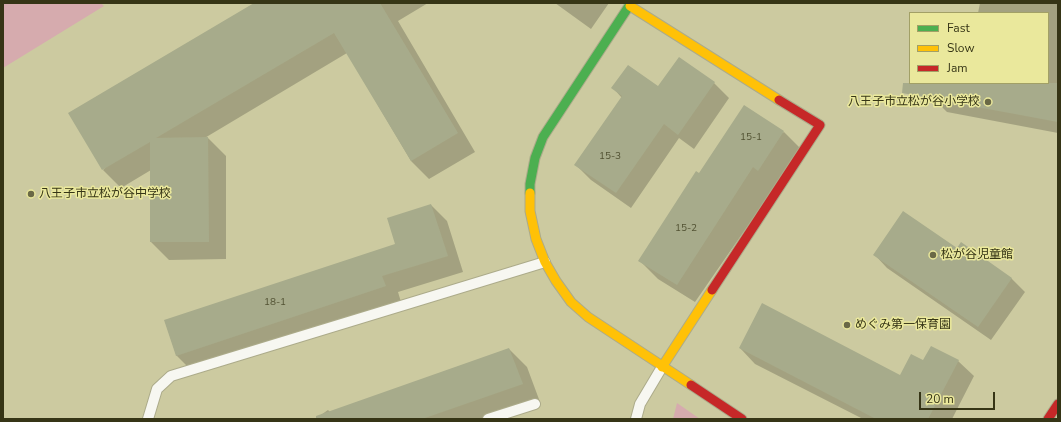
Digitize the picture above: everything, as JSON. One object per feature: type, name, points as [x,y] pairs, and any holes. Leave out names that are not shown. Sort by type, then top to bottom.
[{"type":"street","points":[[662,367],[820,125],[630,4],[543,138],[535,158],[530,184],[530,211],[536,239],[545,262],[556,281],[571,302],[588,317],[662,367],[742,419]]},
{"type":"street","points":[[1048,419],[1058,404]]},
{"type":"lane","points":[[148,419],[157,389],[171,376],[545,262]]},
{"type":"lane","points":[[636,419],[640,404],[662,367]]},
{"type":"lane","points":[[488,419],[535,404]]},
{"type":"shaded area","points":[[3,3],[101,3],[104,6],[3,68]]},
{"type":"shaded area","points":[[677,403],[700,419],[673,419]]},
{"type":"building","points":[[254,3],[380,3],[458,133],[411,161],[334,33],[156,138],[208,137],[209,242],[150,242],[150,142],[102,170],[68,113]]},
{"type":"building","points":[[679,57],[715,82],[678,135],[664,124],[616,193],[574,165],[622,96],[611,88],[628,65],[658,86]]},
{"type":"building","points":[[903,83],[1058,83],[1058,122],[902,93]]},
{"type":"building","points":[[744,105],[784,131],[758,171],[753,167],[677,285],[638,261],[696,171],[699,173]]},
{"type":"building","points":[[431,204],[448,256],[382,276],[386,286],[176,356],[164,320],[395,244],[387,218]]},
{"type":"building","points":[[903,211],[957,248],[961,242],[1012,278],[978,327],[873,255]]},
{"type":"building","points":[[762,303],[900,375],[911,354],[923,360],[931,346],[959,360],[928,419],[876,419],[739,348]]},
{"type":"building","points":[[509,348],[523,384],[422,419],[316,419],[316,416]]},
{"type":"traffic: fast","points":[[530,193],[530,184],[535,158],[543,137],[631,3]]},
{"type":"traffic: slow","points":[[630,6],[779,100]]},
{"type":"traffic: slow","points":[[530,193],[530,211],[536,239],[545,262],[571,302],[588,317],[691,385]]},
{"type":"traffic: slow","points":[[662,367],[712,290]]},
{"type":"traffic: jam","points":[[712,290],[820,125],[779,100]]},
{"type":"traffic: jam","points":[[691,385],[742,419]]},
{"type":"traffic: jam","points":[[1048,419],[1058,404]]},
{"type":"place","name":"八王子市立松が谷小学校","points":[[988,102]]},
{"type":"place","name":"八王子市立松が谷中学校","points":[[31,194]]},
{"type":"place","name":"松が谷児童館","points":[[933,255]]},
{"type":"place","name":"めぐみ第一保育園","points":[[847,325]]}]
